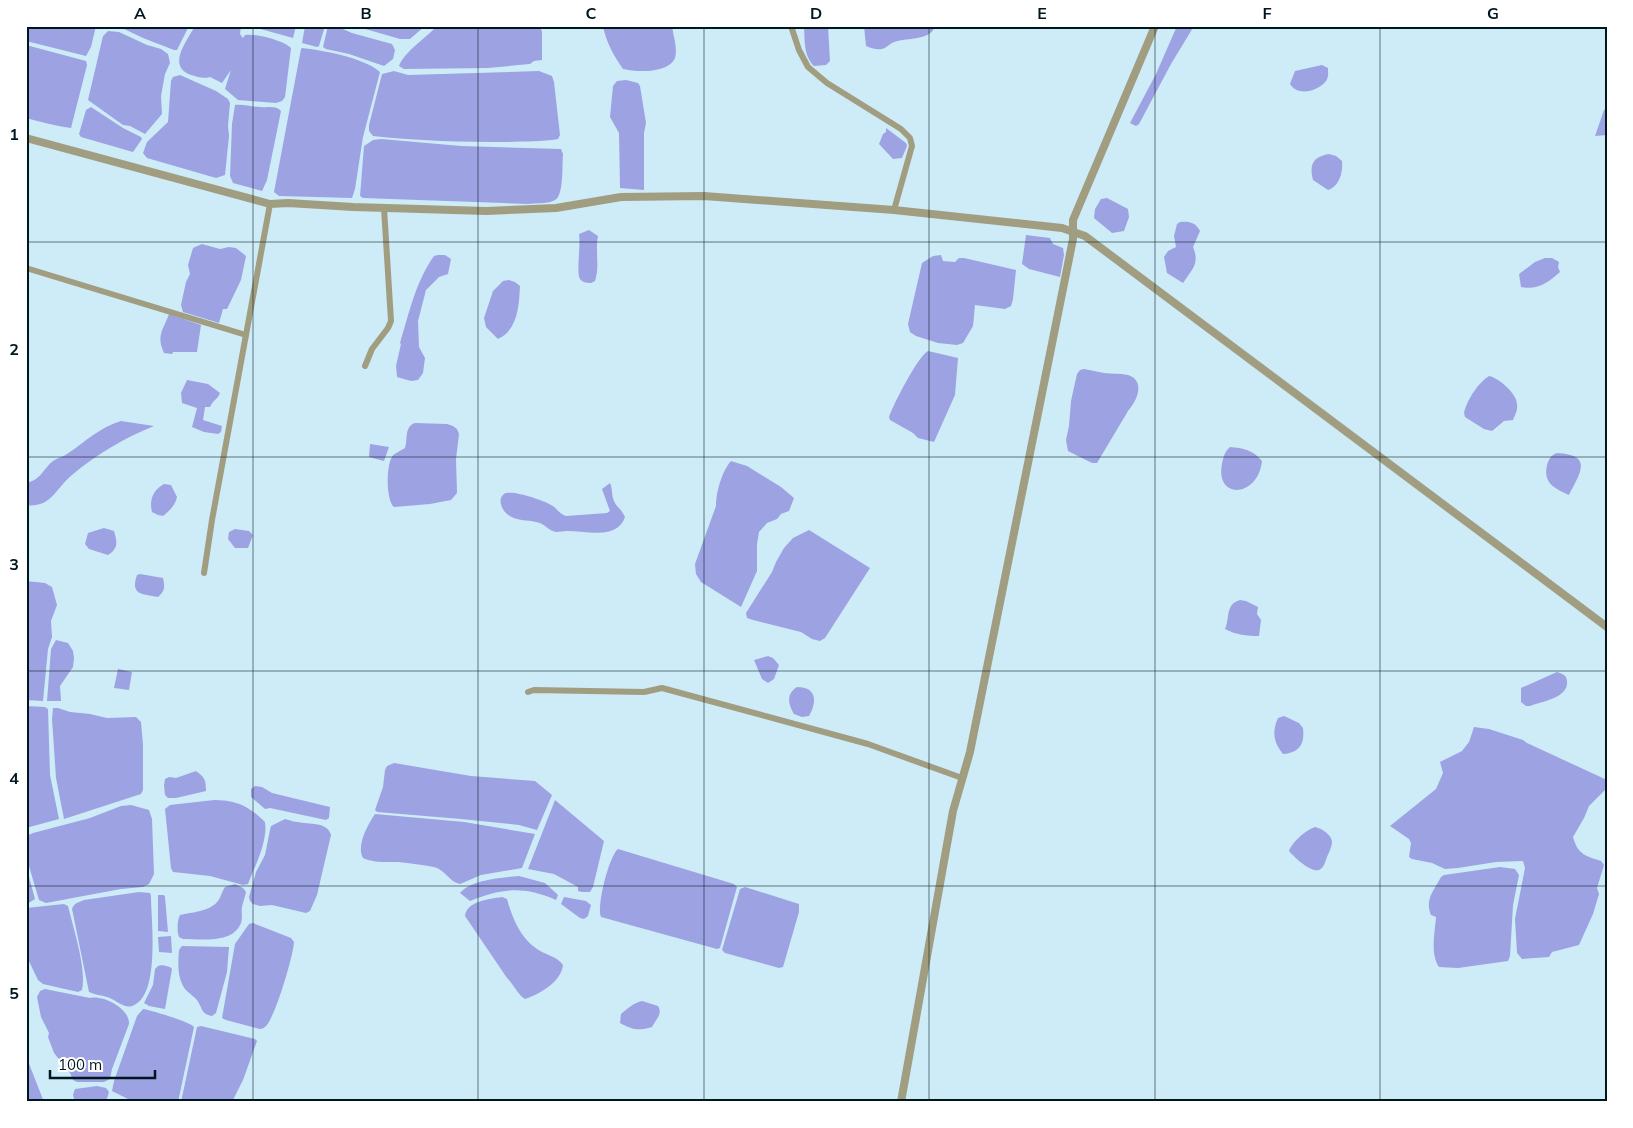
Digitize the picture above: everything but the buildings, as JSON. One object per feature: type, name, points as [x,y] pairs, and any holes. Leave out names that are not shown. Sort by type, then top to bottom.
[{"type":"street","points":[[792,26],[799,50],[808,67],[827,84],[901,129],[910,138],[912,146],[894,210]]},
{"type":"street","points":[[901,1102],[953,811],[972,743],[1071,249],[1073,220],[1155,26]]},
{"type":"street","points":[[26,138],[270,204],[510,210],[556,208],[621,197],[704,196],[894,210],[1062,228],[1085,236],[1607,627]]},
{"type":"street","points":[[204,573],[270,204]]},
{"type":"street","points":[[364,366],[372,349],[391,321],[384,208]]},
{"type":"street","points":[[26,268],[246,335]]},
{"type":"street","points":[[528,692],[534,690],[644,692],[662,688],[868,744],[962,778]]},
{"type":"water","points":[[26,26],[96,26],[91,47],[86,56],[26,41]]},
{"type":"water","points":[[118,26],[189,26],[177,50],[174,50]]},
{"type":"water","points":[[195,26],[241,26],[240,34],[243,38],[245,35],[262,36],[288,45],[291,48],[285,97],[282,101],[276,103],[238,100],[225,89],[231,70],[222,83],[210,77],[198,77],[184,71],[180,66],[179,59]]},
{"type":"water","points":[[255,26],[296,26],[293,38]]},
{"type":"water","points":[[305,26],[325,26],[319,46],[302,43]]},
{"type":"water","points":[[328,26],[336,26],[352,33],[392,44],[395,50],[393,59],[384,66],[349,54],[326,49],[323,47]]},
{"type":"water","points":[[355,26],[425,26],[410,39],[400,39]]},
{"type":"water","points":[[437,26],[540,26],[542,32],[542,60],[534,61],[530,64],[488,68],[404,69],[399,66],[410,50]]},
{"type":"water","points":[[603,26],[672,26],[676,46],[675,58],[666,67],[651,71],[623,69],[611,49]]},
{"type":"water","points":[[804,26],[828,26],[830,61],[826,65],[814,66],[810,62],[805,47]]},
{"type":"water","points":[[864,26],[935,26],[928,35],[923,37],[897,41],[883,49],[874,49],[866,46]]},
{"type":"water","points":[[1177,26],[1194,26],[1139,124],[1136,126],[1130,123],[1156,74]]},
{"type":"water","points":[[108,31],[119,32],[147,45],[161,49],[168,54],[170,63],[165,74],[161,96],[162,114],[145,134],[130,126],[123,125],[88,100],[103,36]]},
{"type":"water","points":[[26,45],[86,61],[87,65],[71,128],[26,118]]},
{"type":"water","points":[[302,48],[354,59],[380,72],[363,137],[352,198],[279,196],[274,192]]},
{"type":"water","points":[[1322,65],[1328,68],[1328,76],[1326,81],[1318,88],[1303,91],[1294,88],[1290,84],[1295,71]]},
{"type":"water","points":[[394,71],[408,75],[539,71],[552,76],[560,135],[558,139],[552,140],[508,142],[440,141],[373,136],[369,131],[369,125],[382,74]]},
{"type":"water","points":[[180,75],[216,91],[228,99],[230,103],[225,175],[216,178],[147,158],[143,153],[147,142],[168,122],[171,81],[173,77]]},
{"type":"water","points":[[626,80],[638,83],[640,86],[646,123],[644,133],[644,190],[620,188],[619,133],[610,117],[613,86],[617,81]]},
{"type":"water","points":[[235,105],[274,107],[281,111],[267,180],[262,191],[233,183],[230,176],[232,124]]},
{"type":"water","points":[[91,107],[123,128],[141,137],[142,139],[133,152],[81,137],[79,134],[86,110]]},
{"type":"water","points":[[1607,108],[1607,135],[1595,136],[1604,110]]},
{"type":"water","points":[[886,128],[906,143],[907,146],[902,158],[893,159],[879,144],[883,134],[886,132]]},
{"type":"water","points":[[381,139],[461,146],[561,149],[563,154],[560,193],[555,200],[545,203],[528,204],[363,198],[360,196],[364,146],[373,140]]},
{"type":"water","points":[[1329,154],[1336,156],[1342,161],[1342,165],[1338,182],[1328,190],[1313,180],[1312,166],[1316,159]]},
{"type":"water","points":[[1107,198],[1128,209],[1129,217],[1124,231],[1112,233],[1094,218],[1095,209],[1101,199]]},
{"type":"water","points":[[1180,222],[1192,223],[1200,231],[1193,247],[1196,258],[1194,266],[1183,283],[1167,273],[1164,257],[1168,251],[1176,247],[1174,236],[1177,224]]},
{"type":"water","points":[[589,230],[598,236],[596,276],[595,281],[591,283],[581,280],[578,271],[579,234]]},
{"type":"water","points":[[1026,235],[1050,238],[1053,244],[1063,248],[1064,255],[1060,277],[1029,269],[1022,264]]},
{"type":"water","points":[[202,244],[220,249],[236,248],[246,256],[241,280],[227,309],[223,309],[219,323],[183,312],[181,305],[186,282],[190,274],[188,265],[193,248]]},
{"type":"water","points":[[445,255],[451,259],[448,274],[439,277],[426,290],[418,321],[419,347],[425,358],[423,373],[418,380],[411,381],[397,377],[396,366],[400,343],[422,276],[434,256]]},
{"type":"water","points":[[941,255],[943,261],[955,262],[959,258],[964,258],[1016,270],[1011,306],[1005,309],[975,305],[973,326],[963,343],[957,345],[938,343],[916,336],[910,332],[908,324],[922,263],[933,256]]},
{"type":"water","points":[[1545,258],[1552,258],[1559,262],[1560,272],[1542,285],[1527,288],[1521,287],[1519,274],[1535,262]]},
{"type":"water","points":[[509,280],[520,286],[518,309],[510,330],[498,339],[486,327],[484,318],[493,291],[503,281]]},
{"type":"water","points":[[169,314],[201,325],[197,352],[164,353],[160,337]]},
{"type":"water","points":[[928,351],[958,358],[955,395],[934,442],[918,438],[913,433],[890,420],[889,417],[912,371]]},
{"type":"water","points":[[1080,370],[1128,375],[1134,378],[1138,386],[1137,397],[1097,463],[1092,463],[1068,451],[1066,440],[1077,374]]},
{"type":"water","points":[[1489,376],[1498,380],[1511,391],[1517,406],[1513,420],[1504,421],[1492,431],[1484,429],[1465,417],[1464,413],[1474,392]]},
{"type":"water","points":[[187,380],[208,384],[220,393],[210,407],[205,407],[203,420],[222,426],[221,432],[218,434],[204,432],[192,427],[197,408],[182,403],[181,393]]},
{"type":"water","points":[[121,421],[154,426],[121,441],[101,453],[68,478],[45,502],[36,505],[26,505],[26,483],[31,482],[55,460],[99,431]]},
{"type":"water","points":[[415,423],[447,424],[457,429],[459,434],[456,459],[457,493],[451,500],[394,507],[389,498],[388,490],[390,461],[394,454],[405,448],[409,427]]},
{"type":"water","points":[[370,444],[389,447],[384,461],[369,457]]},
{"type":"water","points":[[1230,447],[1248,450],[1262,461],[1259,473],[1246,488],[1231,489],[1225,484],[1222,476],[1222,464]]},
{"type":"water","points":[[1557,453],[1568,454],[1580,461],[1580,472],[1569,495],[1554,487],[1548,481],[1547,465],[1552,456]]},
{"type":"water","points":[[731,461],[747,466],[781,487],[794,498],[789,511],[767,523],[759,532],[757,571],[741,607],[701,582],[696,574],[695,564],[716,506],[720,482]]},
{"type":"water","points":[[610,483],[616,505],[625,517],[621,524],[608,532],[556,532],[539,523],[510,516],[505,512],[501,504],[504,494],[513,493],[544,502],[566,516],[607,513],[610,511],[602,489]]},
{"type":"water","points":[[164,484],[171,485],[177,497],[174,505],[163,516],[152,512],[151,503],[155,492]]},
{"type":"water","points":[[104,528],[114,531],[116,538],[116,547],[108,555],[89,549],[85,544],[88,533]]},
{"type":"water","points":[[235,529],[249,531],[253,535],[248,548],[235,548],[228,539],[229,532]]},
{"type":"water","points":[[809,530],[870,568],[825,638],[820,641],[812,639],[801,632],[747,618],[746,613],[772,572],[784,548],[793,538]]},
{"type":"water","points":[[137,575],[163,578],[164,589],[158,597],[142,594],[136,590],[135,582]]},
{"type":"water","points":[[26,581],[45,583],[52,587],[57,605],[51,621],[52,637],[48,649],[43,701],[26,700]]},
{"type":"water","points":[[1240,600],[1258,607],[1257,614],[1261,620],[1259,636],[1242,635],[1225,629],[1230,608],[1235,602]]},
{"type":"water","points":[[56,640],[68,643],[73,651],[73,667],[60,686],[61,701],[47,701],[51,649]]},
{"type":"water","points":[[768,656],[773,658],[779,665],[774,679],[768,683],[762,679],[754,660]]},
{"type":"water","points":[[118,669],[132,672],[129,690],[114,688]]},
{"type":"water","points":[[1557,672],[1563,674],[1566,678],[1566,687],[1563,692],[1553,698],[1530,706],[1526,706],[1521,702],[1521,688]]},
{"type":"water","points":[[797,687],[812,692],[814,696],[812,711],[809,716],[802,717],[794,714],[790,707],[789,699],[791,693]]},
{"type":"water","points":[[26,706],[45,707],[48,709],[50,775],[59,819],[26,828]]},
{"type":"water","points":[[53,708],[107,718],[136,717],[141,722],[143,745],[143,790],[141,794],[64,819],[56,778]]},
{"type":"water","points":[[1284,716],[1299,723],[1303,728],[1303,739],[1297,750],[1283,754],[1275,741],[1274,732],[1278,718]]},
{"type":"water","points":[[1474,727],[1489,729],[1523,740],[1607,780],[1607,788],[1589,806],[1573,837],[1577,848],[1583,854],[1601,861],[1604,865],[1597,888],[1599,894],[1593,914],[1579,945],[1552,952],[1549,957],[1522,959],[1517,953],[1515,919],[1525,868],[1523,861],[1496,862],[1445,869],[1432,863],[1409,857],[1411,843],[1409,839],[1390,826],[1436,789],[1443,773],[1440,762],[1462,751],[1469,742]]},
{"type":"water","points":[[394,763],[471,776],[535,781],[552,795],[537,830],[519,825],[377,812],[375,810],[383,787],[385,770],[387,766]]},
{"type":"water","points":[[196,771],[201,775],[206,784],[206,791],[176,798],[168,798],[165,795],[165,779],[169,777],[176,778]]},
{"type":"water","points":[[255,786],[262,787],[272,793],[330,807],[329,818],[326,820],[270,808],[265,809],[251,797],[251,789]]},
{"type":"water","points":[[214,800],[229,801],[242,805],[265,822],[263,845],[248,884],[243,885],[210,876],[173,872],[171,868],[165,809],[170,805]]},
{"type":"water","points":[[555,800],[604,841],[593,887],[590,892],[578,891],[578,887],[554,874],[528,869]]},
{"type":"water","points":[[131,805],[149,810],[152,819],[154,874],[149,884],[143,887],[121,889],[46,903],[39,900],[26,856],[26,836],[90,818],[121,806]]},
{"type":"water","points":[[375,814],[464,822],[535,834],[522,868],[481,875],[460,884],[434,867],[363,858],[361,853],[362,841],[366,829]]},
{"type":"water","points":[[285,819],[326,827],[331,835],[317,895],[310,911],[306,913],[272,905],[260,906],[253,904],[249,897],[256,872],[265,855],[271,826]]},
{"type":"water","points":[[1315,827],[1326,832],[1332,839],[1330,850],[1323,866],[1319,870],[1312,869],[1303,864],[1289,851],[1300,837]]},
{"type":"water","points":[[618,849],[734,884],[737,887],[720,948],[717,949],[601,917],[600,903],[604,882],[611,861]]},
{"type":"water","points":[[26,866],[35,899],[27,904],[26,904]]},
{"type":"water","points":[[1500,867],[1515,869],[1519,875],[1513,905],[1510,956],[1508,961],[1458,968],[1439,967],[1436,962],[1434,949],[1436,917],[1431,915],[1429,900],[1441,877]]},
{"type":"water","points":[[519,876],[545,883],[558,895],[556,900],[533,892],[513,890],[493,893],[470,901],[460,893],[465,888],[479,882]]},
{"type":"water","points":[[235,884],[246,892],[242,907],[242,921],[237,930],[216,939],[183,939],[179,937],[178,920],[180,915],[200,911],[214,905],[225,887]]},
{"type":"water","points":[[745,887],[799,904],[799,912],[783,967],[779,968],[725,953],[722,950],[740,889]]},
{"type":"water","points":[[139,892],[150,893],[151,896],[153,939],[151,974],[141,1000],[129,1007],[110,998],[89,992],[72,909],[75,904],[84,900]]},
{"type":"water","points":[[158,895],[164,895],[165,897],[168,932],[158,931]]},
{"type":"water","points":[[502,897],[507,899],[514,920],[526,939],[537,949],[558,960],[563,965],[554,982],[543,991],[525,999],[507,978],[465,916],[474,904]]},
{"type":"water","points":[[564,897],[586,901],[591,905],[588,916],[584,919],[580,918],[561,904]]},
{"type":"water","points":[[64,904],[68,906],[83,971],[82,990],[78,992],[43,984],[38,980],[26,955],[26,908]]},
{"type":"water","points":[[253,923],[291,938],[294,942],[275,1009],[267,1025],[260,1029],[222,1018],[235,944],[249,924]]},
{"type":"water","points":[[171,936],[172,953],[159,952],[158,937]]},
{"type":"water","points":[[182,946],[229,947],[227,972],[216,1013],[212,1016],[204,1012],[197,1000],[182,985],[178,965],[179,950]]},
{"type":"water","points":[[162,965],[172,969],[165,1009],[149,1006],[144,1003],[153,985],[155,969]]},
{"type":"water","points":[[45,989],[109,1001],[121,1008],[125,1013],[129,1024],[110,1079],[104,1082],[77,1082],[73,1080],[70,1073],[54,1053],[48,1037],[49,1033],[41,1017],[37,997],[40,991]]},
{"type":"water","points":[[642,1001],[658,1006],[660,1012],[652,1027],[636,1029],[620,1023],[621,1014]]},
{"type":"water","points":[[143,1009],[178,1019],[194,1027],[178,1102],[134,1102],[112,1091],[137,1016]]},
{"type":"water","points":[[201,1026],[257,1041],[243,1080],[232,1102],[181,1102],[197,1027]]},
{"type":"water","points":[[26,1056],[44,1102],[26,1102]]},
{"type":"water","points":[[97,1086],[106,1088],[109,1092],[106,1102],[75,1102],[73,1095],[75,1089]]}]
